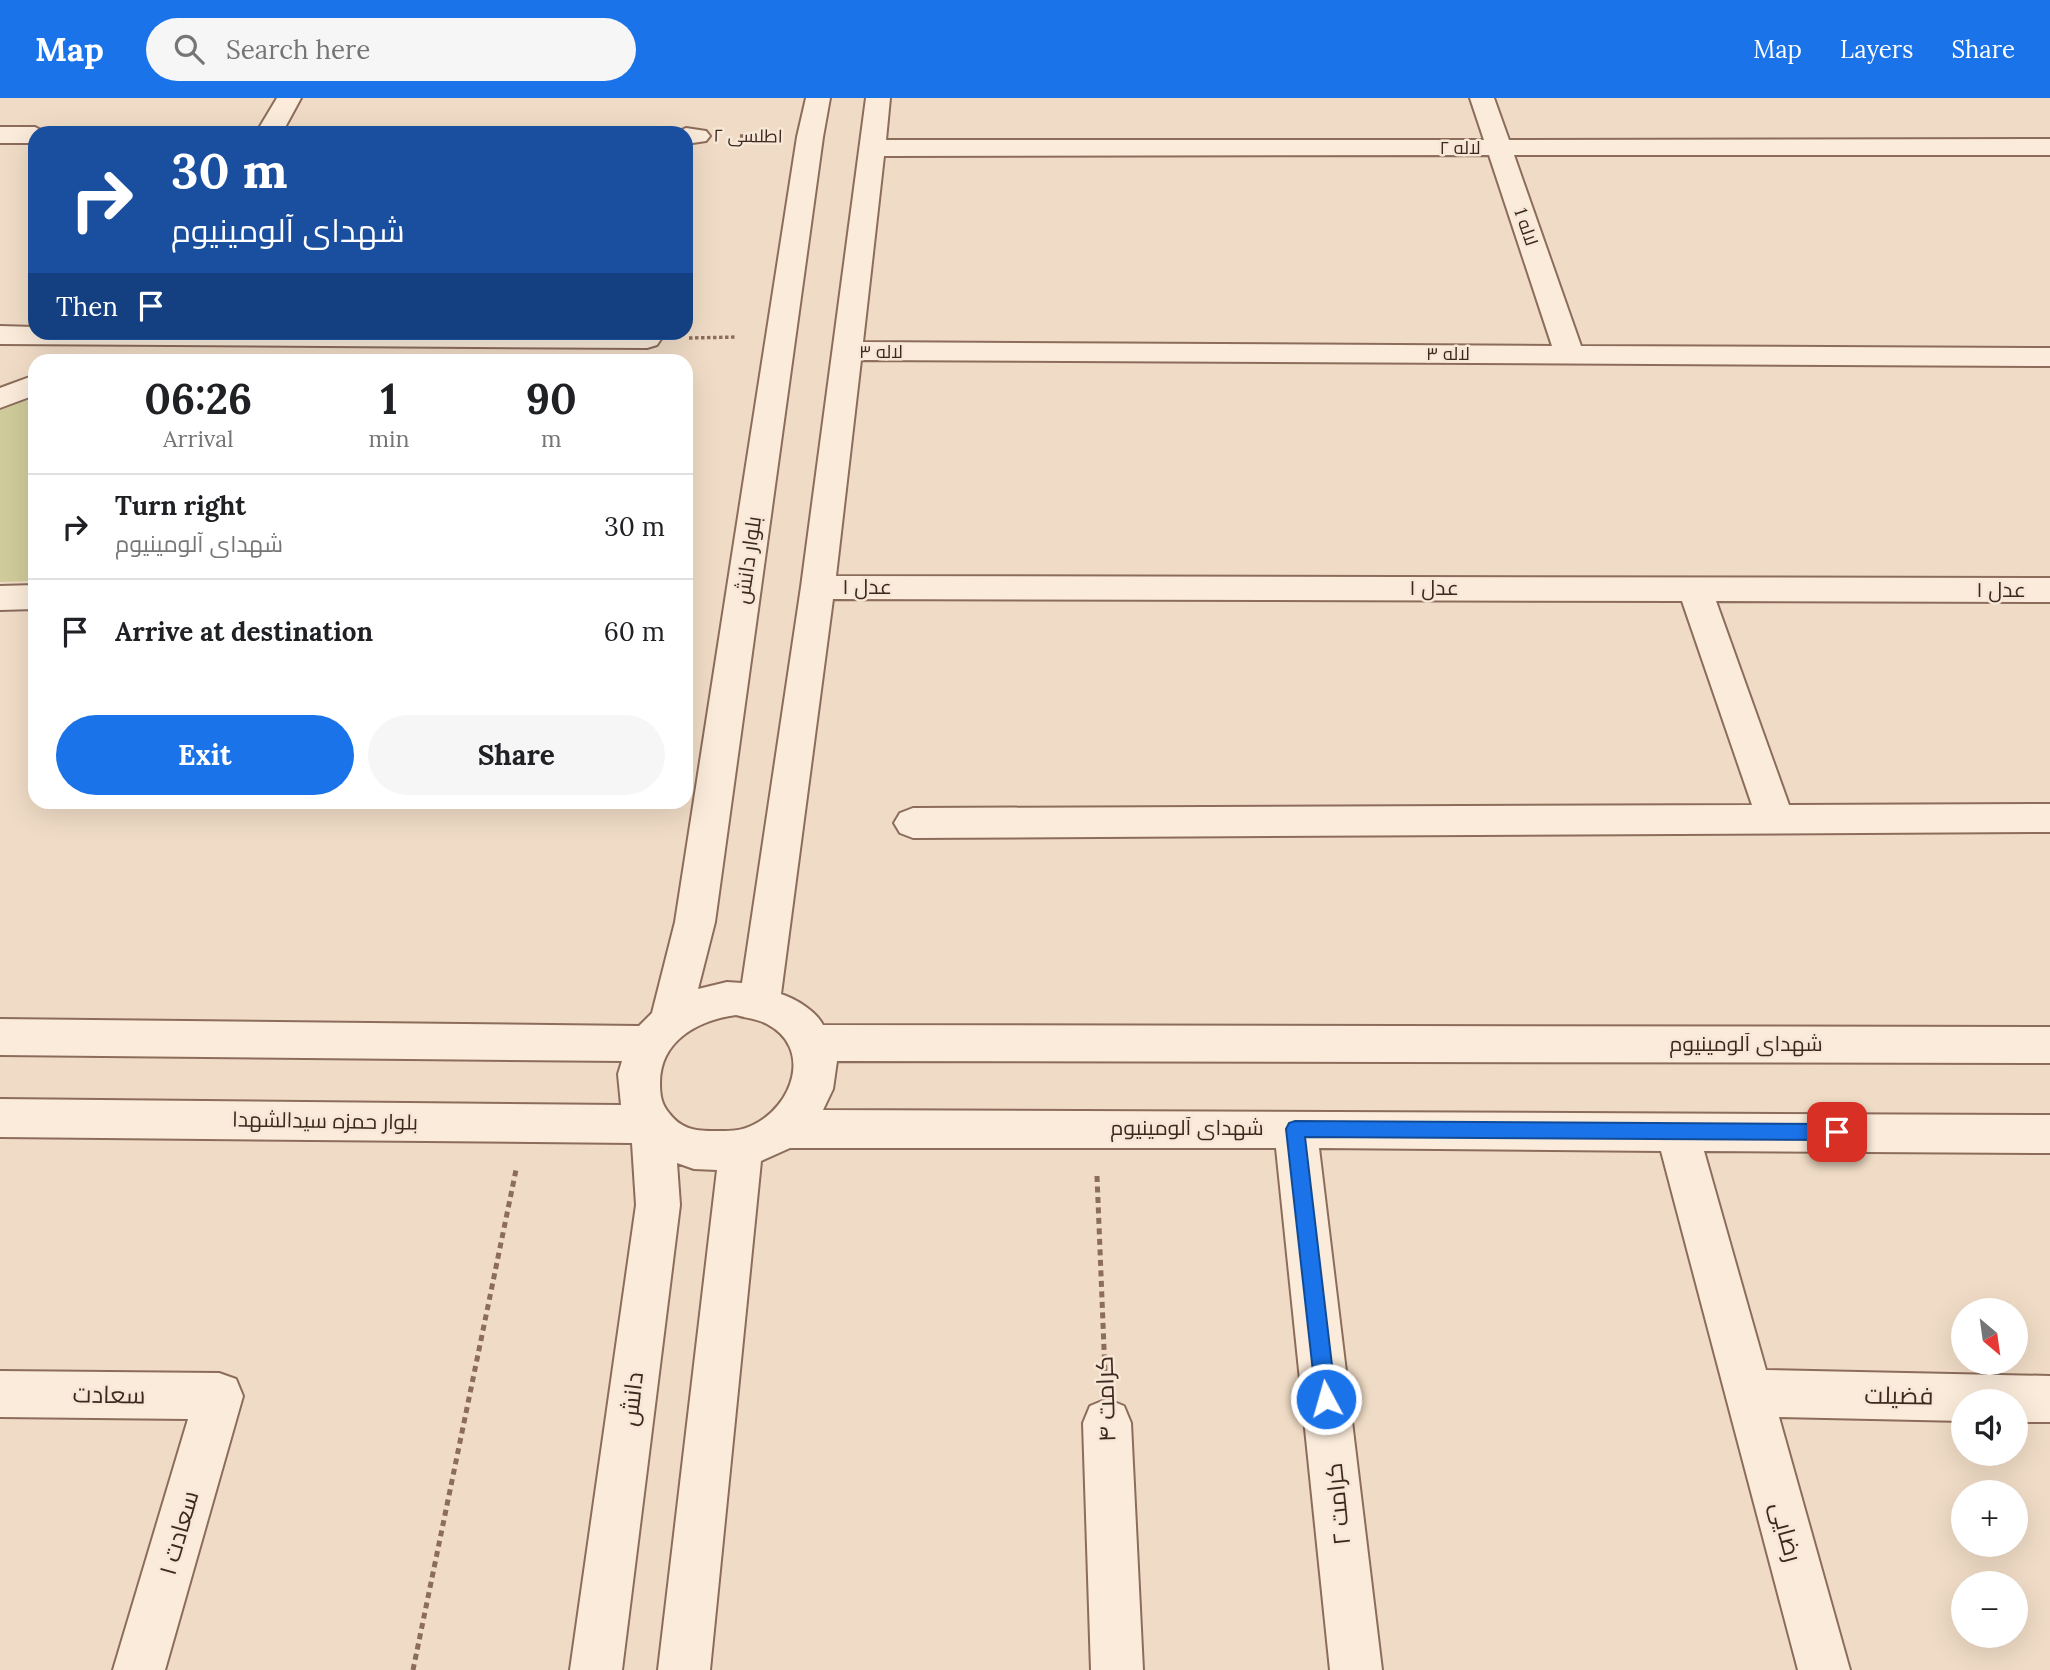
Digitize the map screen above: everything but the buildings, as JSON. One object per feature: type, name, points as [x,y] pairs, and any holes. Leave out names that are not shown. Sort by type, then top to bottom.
[{"type":"street","points":[[273,126],[289,98]]},
{"type":"street","name":"بلوار دانش","points":[[660,1032],[695,922],[810,137],[818,98]]},
{"type":"street","points":[[760,1001],[818,587],[878,98]]},
{"type":"street","name":"لاله 1","points":[[1482,98],[1570,355]]},
{"type":"street","points":[[0,135],[28,135]]},
{"type":"street","name":"لاله ۲","points":[[871,148],[2050,148]]},
{"type":"street","points":[[0,335],[28,335]]},
{"type":"street","name":"لاله ۳","points":[[847,351],[2050,357]]},
{"type":"street","points":[[0,399],[28,387]]},
{"type":"street","name":"عدل ۱","points":[[818,587],[2050,590]]},
{"type":"street","points":[[1695,589],[1775,819]]},
{"type":"street","points":[[913,822],[2050,818]]},
{"type":"street","points":[[736,998],[760,1001],[792,1016],[804,1028],[812,1043],[817,1065],[814,1088],[803,1110],[785,1129],[764,1142],[741,1150],[715,1153],[691,1150],[670,1141],[652,1125],[640,1105],[637,1085],[640,1064],[660,1032],[691,1009],[713,1000],[736,998]]},
{"type":"street","points":[[0,1037],[660,1032]]},
{"type":"street","name":"شهدای آلومینیوم","points":[[812,1043],[2050,1045]]},
{"type":"street","name":"بلوار حمزه سیدالشهدا","points":[[0,1118],[652,1125]]},
{"type":"street","name":"دانش","points":[[596,1670],[657,1205],[652,1125]]},
{"type":"street","name":"شهدای آلومینیوم","points":[[785,1129],[1095,1128],[2050,1134]]},
{"type":"street","name":"کرامت ۲","points":[[1295,1129],[1356,1670]]},
{"type":"street","name":"رضایی","points":[[1677,1131],[1824,1670]]},
{"type":"street","points":[[684,1670],[741,1150]]},
{"type":"street","name":"فضیلت","points":[[1748,1393],[2050,1399]]},
{"type":"street","name":"سعادت","points":[[0,1394],[219,1396]]},
{"type":"street","name":"سعادت ۱","points":[[139,1670],[219,1396]]},
{"type":"street","name":"کرامت ۴","points":[[1107,1423],[1116,1670]]},
{"type":"path","name":"اطلسی ۲","points":[[693,136],[810,137]]},
{"type":"path","points":[[693,338],[781,336]]},
{"type":"path","points":[[413,1670],[526,1123]]},
{"type":"path","name":"کرامت ۴","points":[[1095,1128],[1107,1423]]},
{"type":"shaded area","points":[[28,398],[28,581],[0,582],[0,410]]},
{"type":"route","points":[[1326,1399],[1295,1129],[1837,1132]]}]
